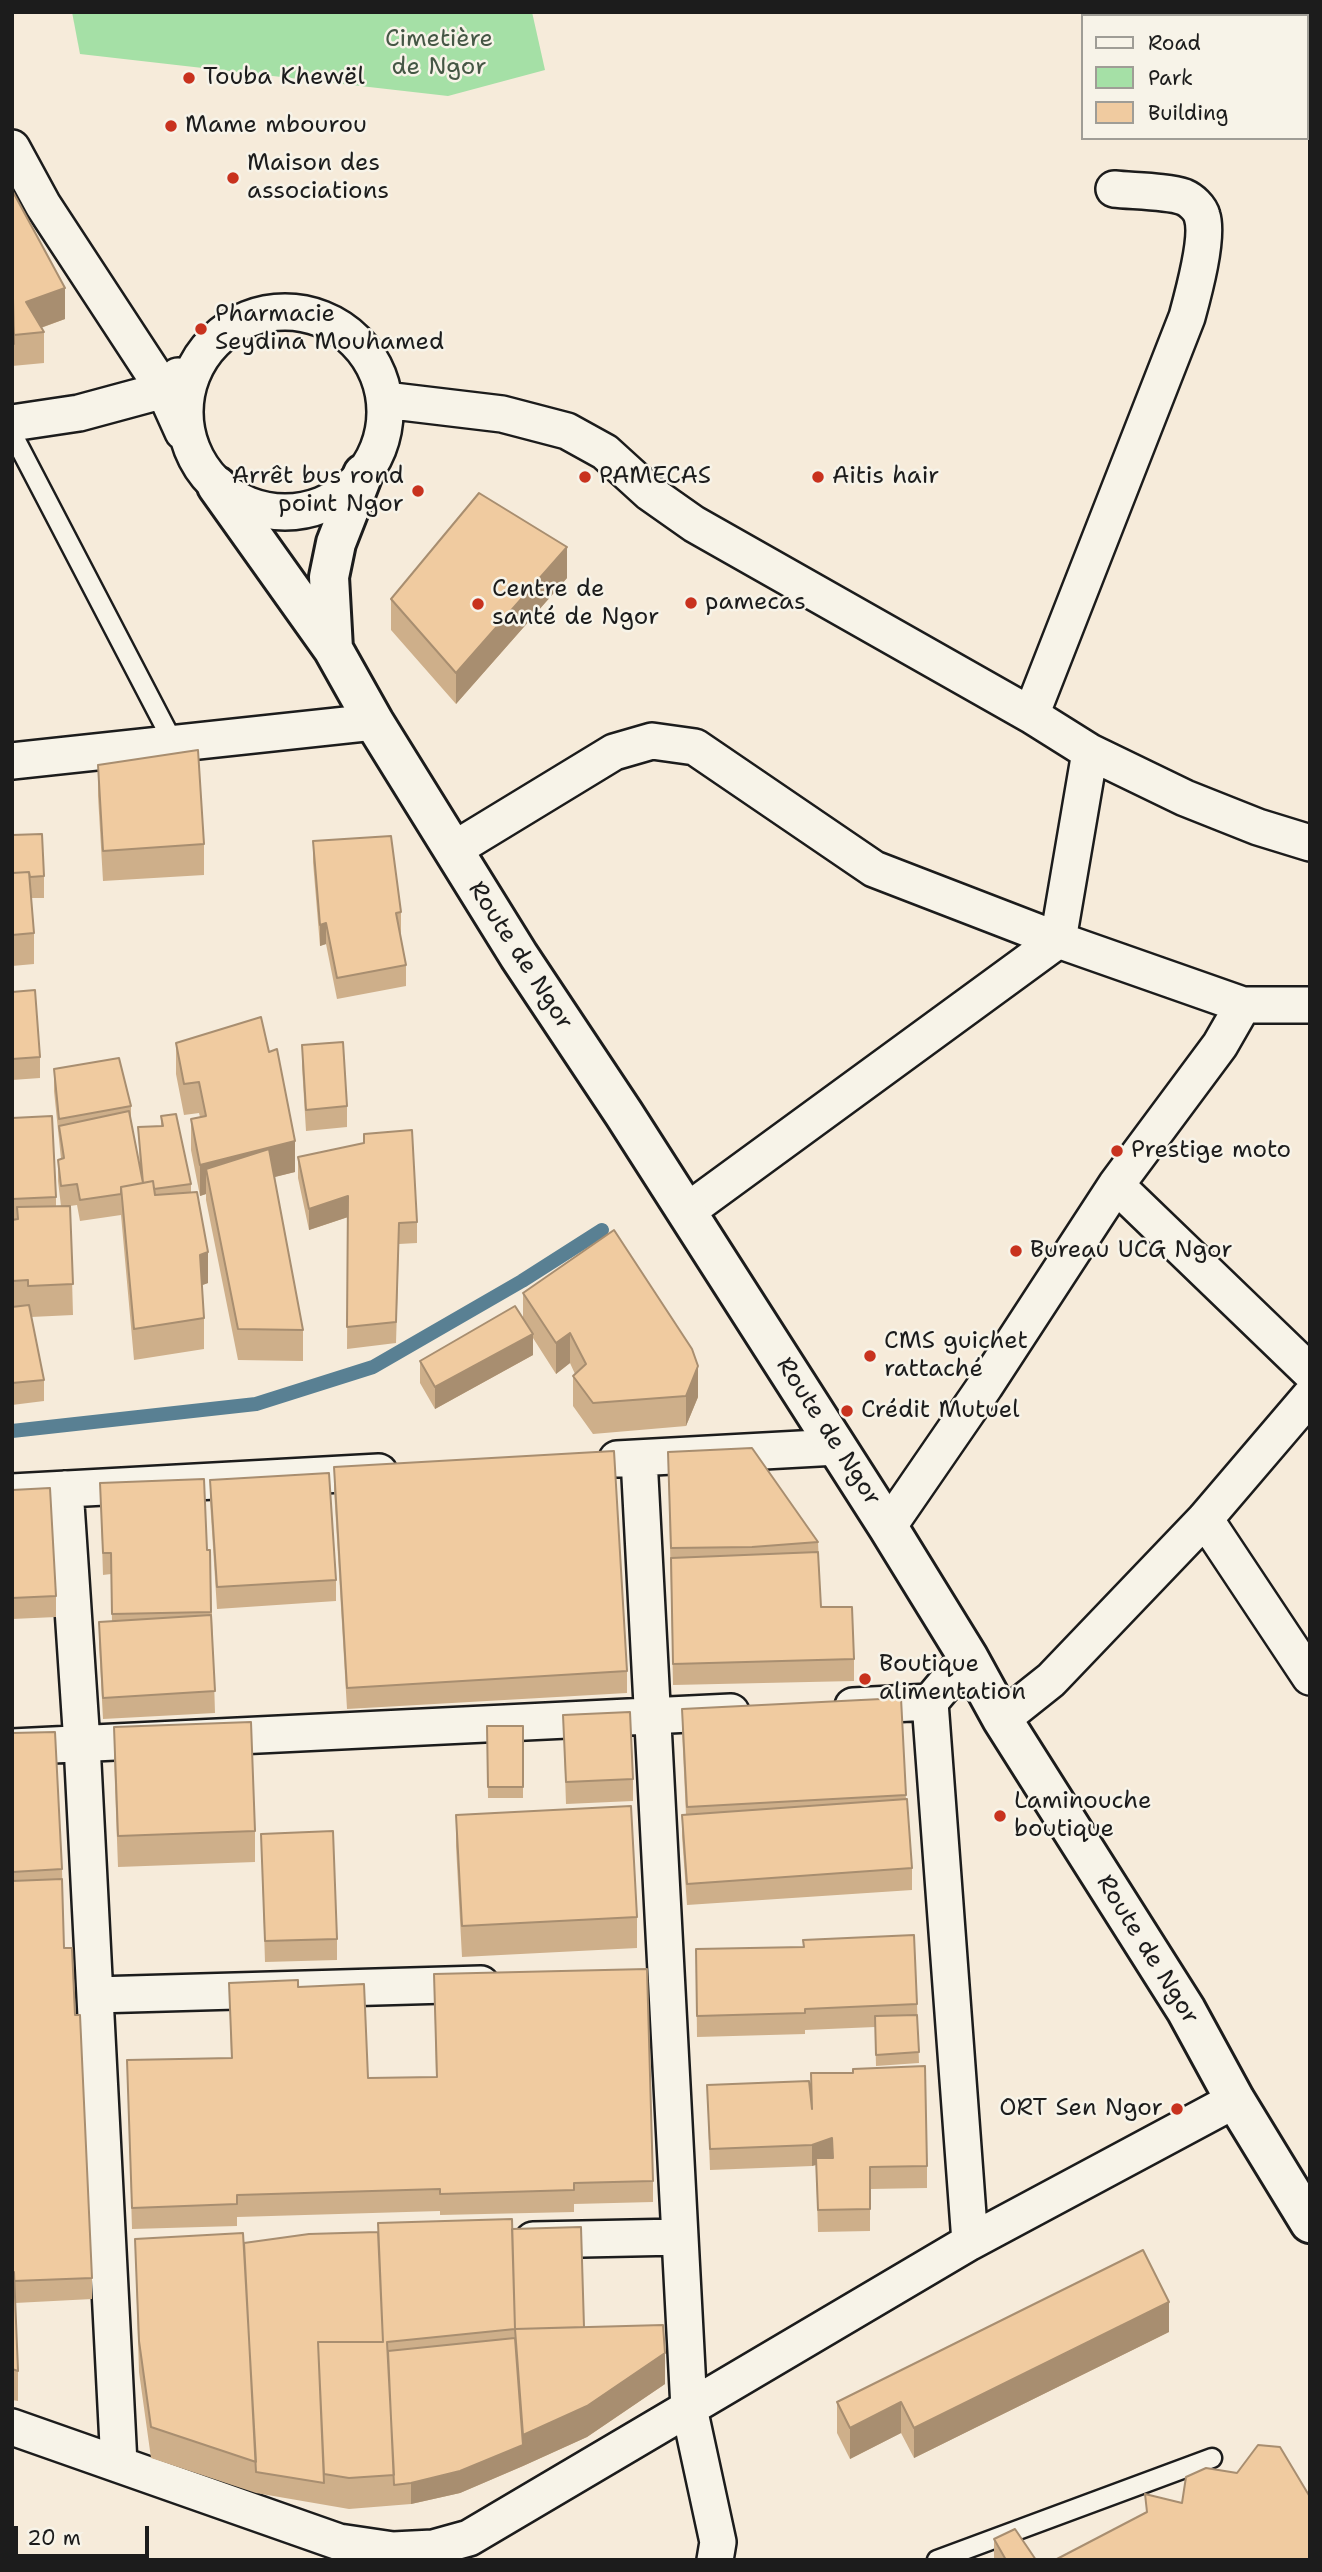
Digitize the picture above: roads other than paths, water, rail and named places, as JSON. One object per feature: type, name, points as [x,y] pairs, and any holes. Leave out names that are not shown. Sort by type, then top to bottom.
[{"type":"street","points":[[12,148],[43,205],[164,390],[191,451],[218,486],[245,504],[277,512],[308,509],[339,497],[363,474]]},
{"type":"street","points":[[1031,715],[1187,317],[1195,287],[1203,235],[1202,215],[1194,203],[1183,196],[1114,189]]},
{"type":"street","points":[[12,423],[89,411],[164,390],[215,339],[236,323],[261,314],[295,312],[327,321],[355,340],[375,367],[385,400],[381,440],[363,474],[336,543],[328,577],[333,649]]},
{"type":"street","points":[[191,451],[184,411],[191,372],[215,339]]},
{"type":"street","points":[[385,400],[502,414],[567,431],[605,452],[650,493],[694,524],[1031,715],[1090,752],[1185,798],[1258,827],[1310,843]]},
{"type":"street","name":"Route de Ngor","points":[[218,486],[333,649],[374,722],[519,956],[624,1114],[888,1527],[968,1657],[1002,1719],[1186,2010],[1235,2100],[1310,2223]]},
{"type":"street","points":[[12,761],[374,722]]},
{"type":"street","points":[[453,850],[614,752],[652,741],[695,747],[874,869],[1058,940],[1243,1004],[1310,1004]]},
{"type":"street","points":[[686,1212],[1058,940],[1090,752]]},
{"type":"street","points":[[888,1527],[985,1386],[1116,1185],[1220,1045],[1243,1004]]},
{"type":"street","points":[[1116,1185],[1310,1371]]},
{"type":"street","points":[[1002,1719],[1051,1680],[1205,1519],[1310,1396]]},
{"type":"street","points":[[584,1461],[837,1447]]},
{"type":"street","points":[[639,1458],[653,1716],[652,1978],[680,2237],[689,2408],[718,2542],[715,2560]]},
{"type":"street","points":[[12,1492],[407,1471]]},
{"type":"street","points":[[65,1489],[82,1744],[119,2464]]},
{"type":"street","points":[[1205,1519],[1310,1677]]},
{"type":"street","points":[[968,1657],[930,1702],[970,2242]]},
{"type":"street","points":[[819,1707],[930,1702]]},
{"type":"street","points":[[12,1747],[764,1710]]},
{"type":"street","points":[[95,1995],[513,1983]]},
{"type":"street","points":[[12,2427],[339,2542],[392,2555],[433,2548],[468,2538],[970,2242],[1235,2100]]},
{"type":"street","points":[[503,2241],[680,2237]]},
{"type":"street","points":[[108,2255],[143,2253]]},
{"type":"lane","points":[[12,433],[174,744]]},
{"type":"lane","points":[[937,2560],[1212,2458]]},
{"type":"waterway","points":[[12,1431],[256,1404],[373,1367],[522,1281],[602,1230]]},
{"type":"place","name":"Touba Khewël","points":[[189,78]]},
{"type":"place","name":"Mame mbourou","points":[[171,126]]},
{"type":"place","name":"Maison des associations","points":[[233,178]]},
{"type":"place","name":"Pharmacie Seydina Mouhamed","points":[[201,329]]},
{"type":"place","name":"PAMECAS","points":[[585,477]]},
{"type":"place","name":"Aitis hair","points":[[818,477]]},
{"type":"place","name":"Arrêt bus rond point Ngor","points":[[418,491]]},
{"type":"place","name":"pamecas","points":[[691,603]]},
{"type":"place","name":"Centre de santé de Ngor","points":[[478,604]]},
{"type":"place","name":"Prestige moto","points":[[1117,1151]]},
{"type":"place","name":"Bureau UCG Ngor","points":[[1016,1251]]},
{"type":"place","name":"CMS guichet rattaché","points":[[870,1356]]},
{"type":"place","name":"Crédit Mutuel","points":[[847,1411]]},
{"type":"place","name":"Boutique alimentation","points":[[865,1679]]},
{"type":"place","name":"Laminouche boutique","points":[[1000,1816]]},
{"type":"place","name":"ORT Sen Ngor","points":[[1177,2109]]},
{"type":"park label","name":"Cimetière de Ngor","points":[[439,54]]}]
